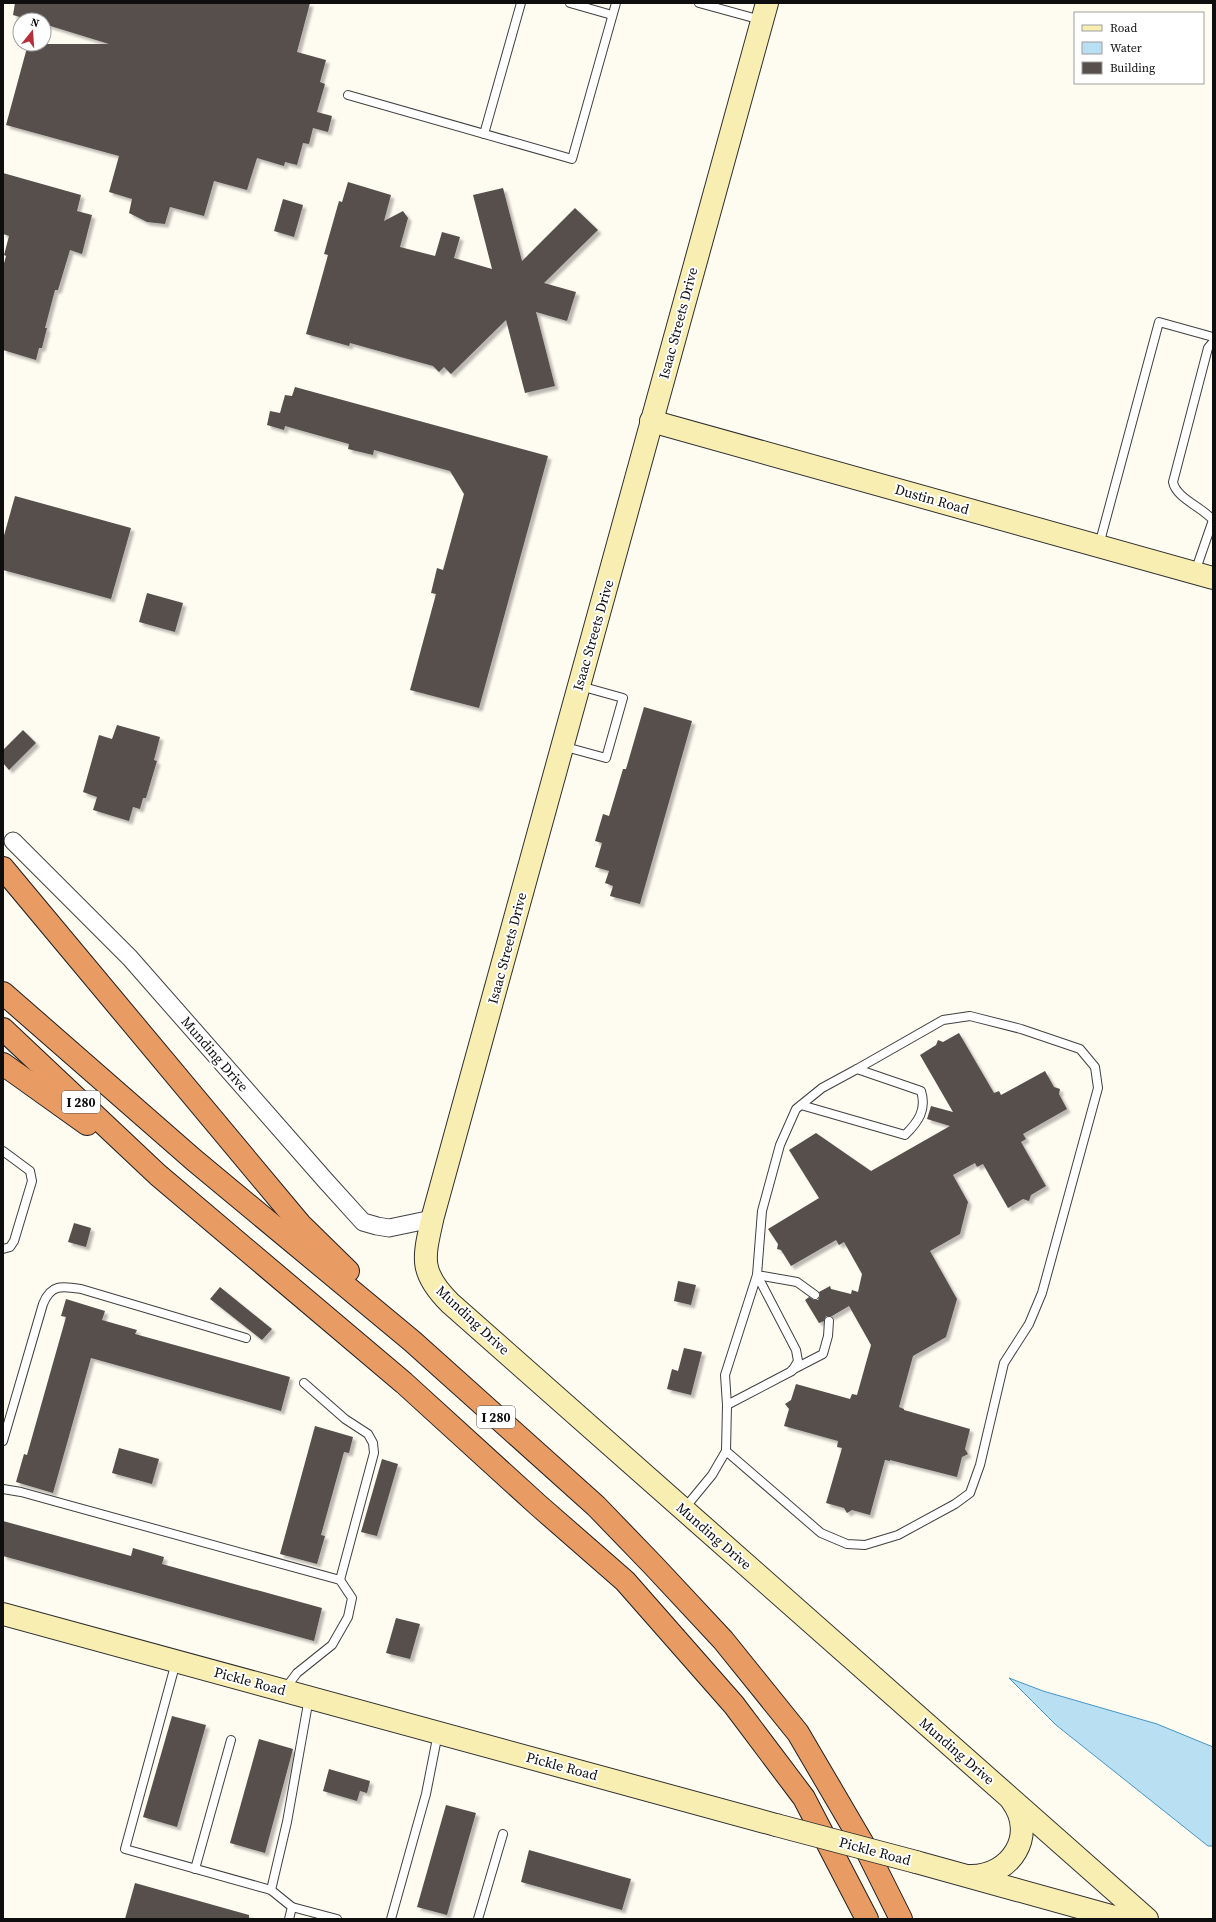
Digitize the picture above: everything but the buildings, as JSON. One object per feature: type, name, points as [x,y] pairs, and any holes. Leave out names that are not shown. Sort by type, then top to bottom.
[{"type":"highway","points":[[3,868],[300,1224],[360,1282],[412,1341]]},
{"type":"highway","name":"I 280","points":[[3,993],[194,1160],[412,1341],[596,1506],[723,1640],[798,1734],[866,1849],[901,1919]]},
{"type":"highway","name":"I 280","points":[[3,1029],[158,1175],[404,1383],[538,1506],[625,1581],[734,1704],[804,1798],[867,1919]]},
{"type":"highway","points":[[3,1064],[158,1175]]},
{"type":"street","name":"Isaac Streets Drive","points":[[426,1268],[425,1256],[432,1219],[765,12]]},
{"type":"street","name":"Dustin Road","points":[[651,421],[1204,576]]},
{"type":"street","name":"Munding Drive","points":[[13,841],[130,958],[363,1222],[390,1228],[432,1219]]},
{"type":"street","name":"Munding Drive","points":[[426,1268],[439,1291],[450,1303],[1147,1919]]},
{"type":"street","name":"Pickle Road","points":[[3,1614],[1122,1919]]},
{"type":"street","name":"Munding Drive","points":[[966,1876],[986,1875],[995,1872],[1004,1867],[1015,1851],[1021,1834],[1021,1824],[1014,1804],[1010,1798]]},
{"type":"lane","points":[[484,134],[521,3]]},
{"type":"lane","points":[[570,3],[612,15]]},
{"type":"lane","points":[[348,95],[572,159],[616,3]]},
{"type":"lane","points":[[699,3],[765,12]]},
{"type":"lane","points":[[1099,546],[1160,322],[1213,337]]},
{"type":"lane","points":[[1204,576],[1213,520],[1206,512],[1178,493],[1173,482],[1208,348],[1213,342]]},
{"type":"lane","points":[[562,746],[606,758],[623,698],[579,686]]},
{"type":"lane","points":[[683,1509],[712,1475],[726,1451],[727,1405],[725,1375],[757,1275],[762,1211],[780,1145],[796,1109],[822,1088],[943,1020],[970,1016],[1021,1029],[1080,1049],[1095,1067],[1098,1088],[1042,1292],[1029,1324],[1004,1363],[980,1465],[970,1493],[955,1504],[898,1535],[865,1545],[847,1544],[821,1533],[726,1451]]},
{"type":"lane","points":[[801,1105],[905,1135],[917,1123],[925,1102],[922,1091],[857,1069]]},
{"type":"lane","points":[[3,1151],[30,1171],[32,1181],[14,1241],[10,1247],[3,1249]]},
{"type":"lane","points":[[757,1275],[797,1282],[815,1295]]},
{"type":"lane","points":[[757,1275],[796,1350],[798,1361],[792,1371]]},
{"type":"lane","points":[[3,1441],[43,1304],[46,1297],[55,1288],[68,1287],[81,1289],[246,1338]]},
{"type":"lane","points":[[727,1405],[823,1354],[828,1336],[829,1321]]},
{"type":"lane","points":[[304,1383],[345,1419],[364,1431],[373,1443],[374,1453],[340,1580]]},
{"type":"lane","points":[[3,1489],[21,1492],[340,1580],[352,1598],[348,1617],[332,1645],[297,1673],[284,1690]]},
{"type":"lane","points":[[176,1661],[125,1849],[271,1890],[292,1907],[337,1919]]},
{"type":"lane","points":[[271,1890],[288,1822],[310,1697]]},
{"type":"lane","points":[[391,1919],[426,1794],[438,1732]]},
{"type":"lane","points":[[195,1869],[231,1740]]},
{"type":"lane","points":[[478,1919],[503,1834]]},
{"type":"lane","points":[[289,1919],[292,1907]]},
{"type":"water","points":[[1009,1678],[1043,1691],[1157,1724],[1213,1747],[1213,1846],[1208,1846],[1056,1725]]}]
